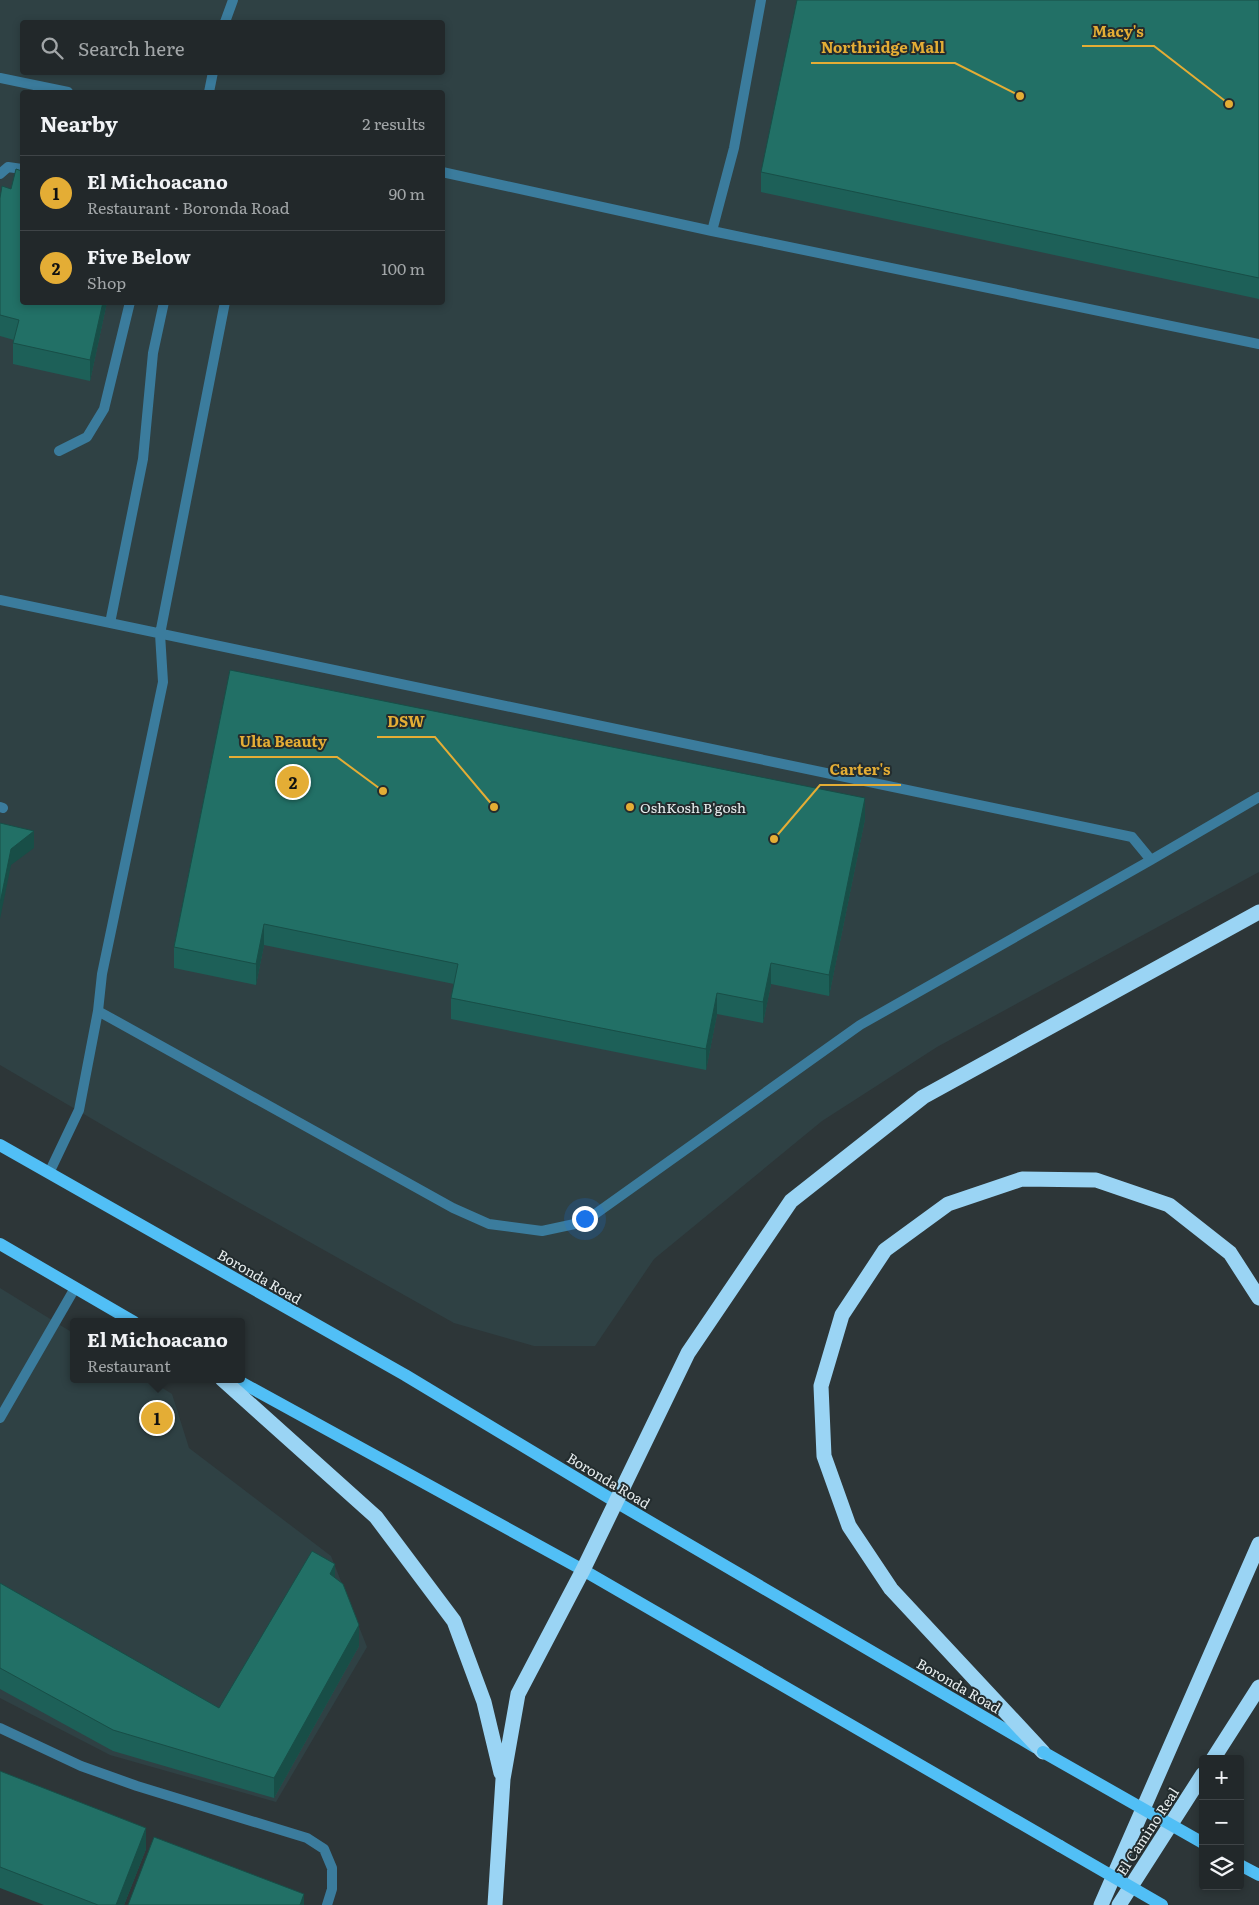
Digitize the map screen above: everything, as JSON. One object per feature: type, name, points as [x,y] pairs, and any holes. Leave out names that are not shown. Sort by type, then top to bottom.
[{"type":"highway","points":[[495,1905],[503,1779],[518,1694],[583,1570],[688,1354],[791,1201],[923,1097],[1259,912]]},
{"type":"highway","points":[[1043,1752],[891,1589],[849,1526],[824,1456],[821,1386],[842,1315],[885,1250],[948,1204],[1022,1179],[1096,1180],[1169,1205],[1230,1253],[1259,1298]]},
{"type":"highway","points":[[226,1383],[376,1517],[454,1621],[484,1702],[503,1779]]},
{"type":"highway","points":[[1101,1905],[1259,1544]]},
{"type":"highway","points":[[1216,1755],[1259,1687]]},
{"type":"highway","name":"El Camino Real","points":[[1119,1905],[1199,1780]]},
{"type":"main road","name":"Boronda Road","points":[[0,1145],[405,1375],[616,1502],[1043,1752],[1199,1841]]},
{"type":"main road","points":[[0,1244],[127,1318]]},
{"type":"main road","points":[[242,1383],[583,1570],[1162,1905]]},
{"type":"main road","points":[[1244,1866],[1259,1875]]},
{"type":"lane","points":[[226,20],[233,0]]},
{"type":"lane","points":[[712,231],[734,148],[761,0]]},
{"type":"lane","points":[[209,90],[212,75]]},
{"type":"lane","points":[[0,78],[58,90]]},
{"type":"lane","points":[[0,174],[8,167],[20,169]]},
{"type":"lane","points":[[445,173],[712,231],[1259,344]]},
{"type":"lane","points":[[59,451],[87,437],[104,409],[129,305]]},
{"type":"lane","points":[[110,622],[143,459],[153,353],[163,305]]},
{"type":"lane","points":[[49,1174],[78,1110],[98,1011],[102,974],[163,682],[160,634],[224,305]]},
{"type":"lane","points":[[0,600],[1132,837],[1151,860]]},
{"type":"lane","points":[[98,1011],[453,1208],[489,1224],[542,1231],[584,1222],[860,1025],[1151,860],[1259,796]]},
{"type":"lane","points":[[0,1418],[75,1288]]},
{"type":"lane","points":[[0,1728],[81,1766],[137,1786],[307,1838],[324,1849],[332,1868],[332,1889],[327,1905]]},
{"type":"shaded area","points":[[0,0],[1259,0],[1259,872],[937,1047],[822,1121],[654,1259],[595,1346],[534,1346],[454,1323],[135,1144],[0,1065]]},
{"type":"shaded area","points":[[0,1288],[70,1331],[70,1383],[154,1383],[172,1394],[189,1448],[331,1556],[367,1647],[276,1802],[110,1755],[0,1698]]},
{"type":"building","points":[[797,0],[1259,0],[1259,278],[761,172]]},
{"type":"building","points":[[16,169],[20,170],[20,305],[102,305],[90,360],[13,343],[19,320],[0,315],[0,198],[2,186],[11,189]]},
{"type":"building","points":[[230,670],[865,798],[829,975],[771,963],[763,1002],[717,993],[706,1049],[451,998],[458,964],[264,924],[256,964],[174,947]]},
{"type":"building","points":[[0,823],[34,831],[11,849],[0,903]]},
{"type":"building","points":[[312,1551],[335,1564],[330,1574],[343,1584],[359,1625],[274,1778],[113,1730],[0,1668],[0,1583],[219,1708]]},
{"type":"building","points":[[0,1771],[146,1828],[116,1905],[98,1905],[0,1867]]},
{"type":"building","points":[[154,1837],[304,1894],[300,1905],[128,1905]]},
{"type":"place","name":"Northridge Mall","points":[[1020,96]]},
{"type":"place","name":"Macy's","points":[[1229,104]]},
{"type":"place","name":"Five Below","points":[[293,782]]},
{"type":"place","name":"Ulta Beauty","points":[[383,791]]},
{"type":"place","name":"DSW","points":[[494,807]]},
{"type":"place","name":"OshKosh B'gosh","points":[[630,807]]},
{"type":"place","name":"Carter's","points":[[774,839]]},
{"type":"place","name":"El Michoacano","points":[[157,1418]]}]
